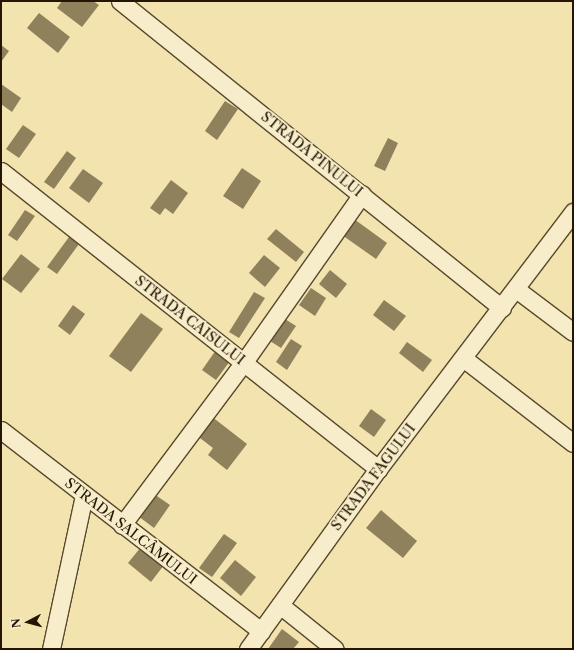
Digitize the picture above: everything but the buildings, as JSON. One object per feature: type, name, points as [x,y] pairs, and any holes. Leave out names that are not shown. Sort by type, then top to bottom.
[{"type":"street","name":"STRADA PINULUI","points":[[120,1],[502,308]]},
{"type":"street","name":"STRADA CAISULUI","points":[[1,171],[378,469]]},
{"type":"street","points":[[122,525],[244,362],[362,194]]},
{"type":"street","name":"STRADA FAGULUI","points":[[248,649],[378,469],[502,308],[573,212]]},
{"type":"street","points":[[516,289],[573,332]]},
{"type":"street","points":[[463,358],[573,443]]},
{"type":"street","name":"STRADA SALCÂMULUI","points":[[1,430],[261,631]]},
{"type":"street","points":[[51,649],[84,495]]},
{"type":"street","points":[[280,605],[334,649]]}]
